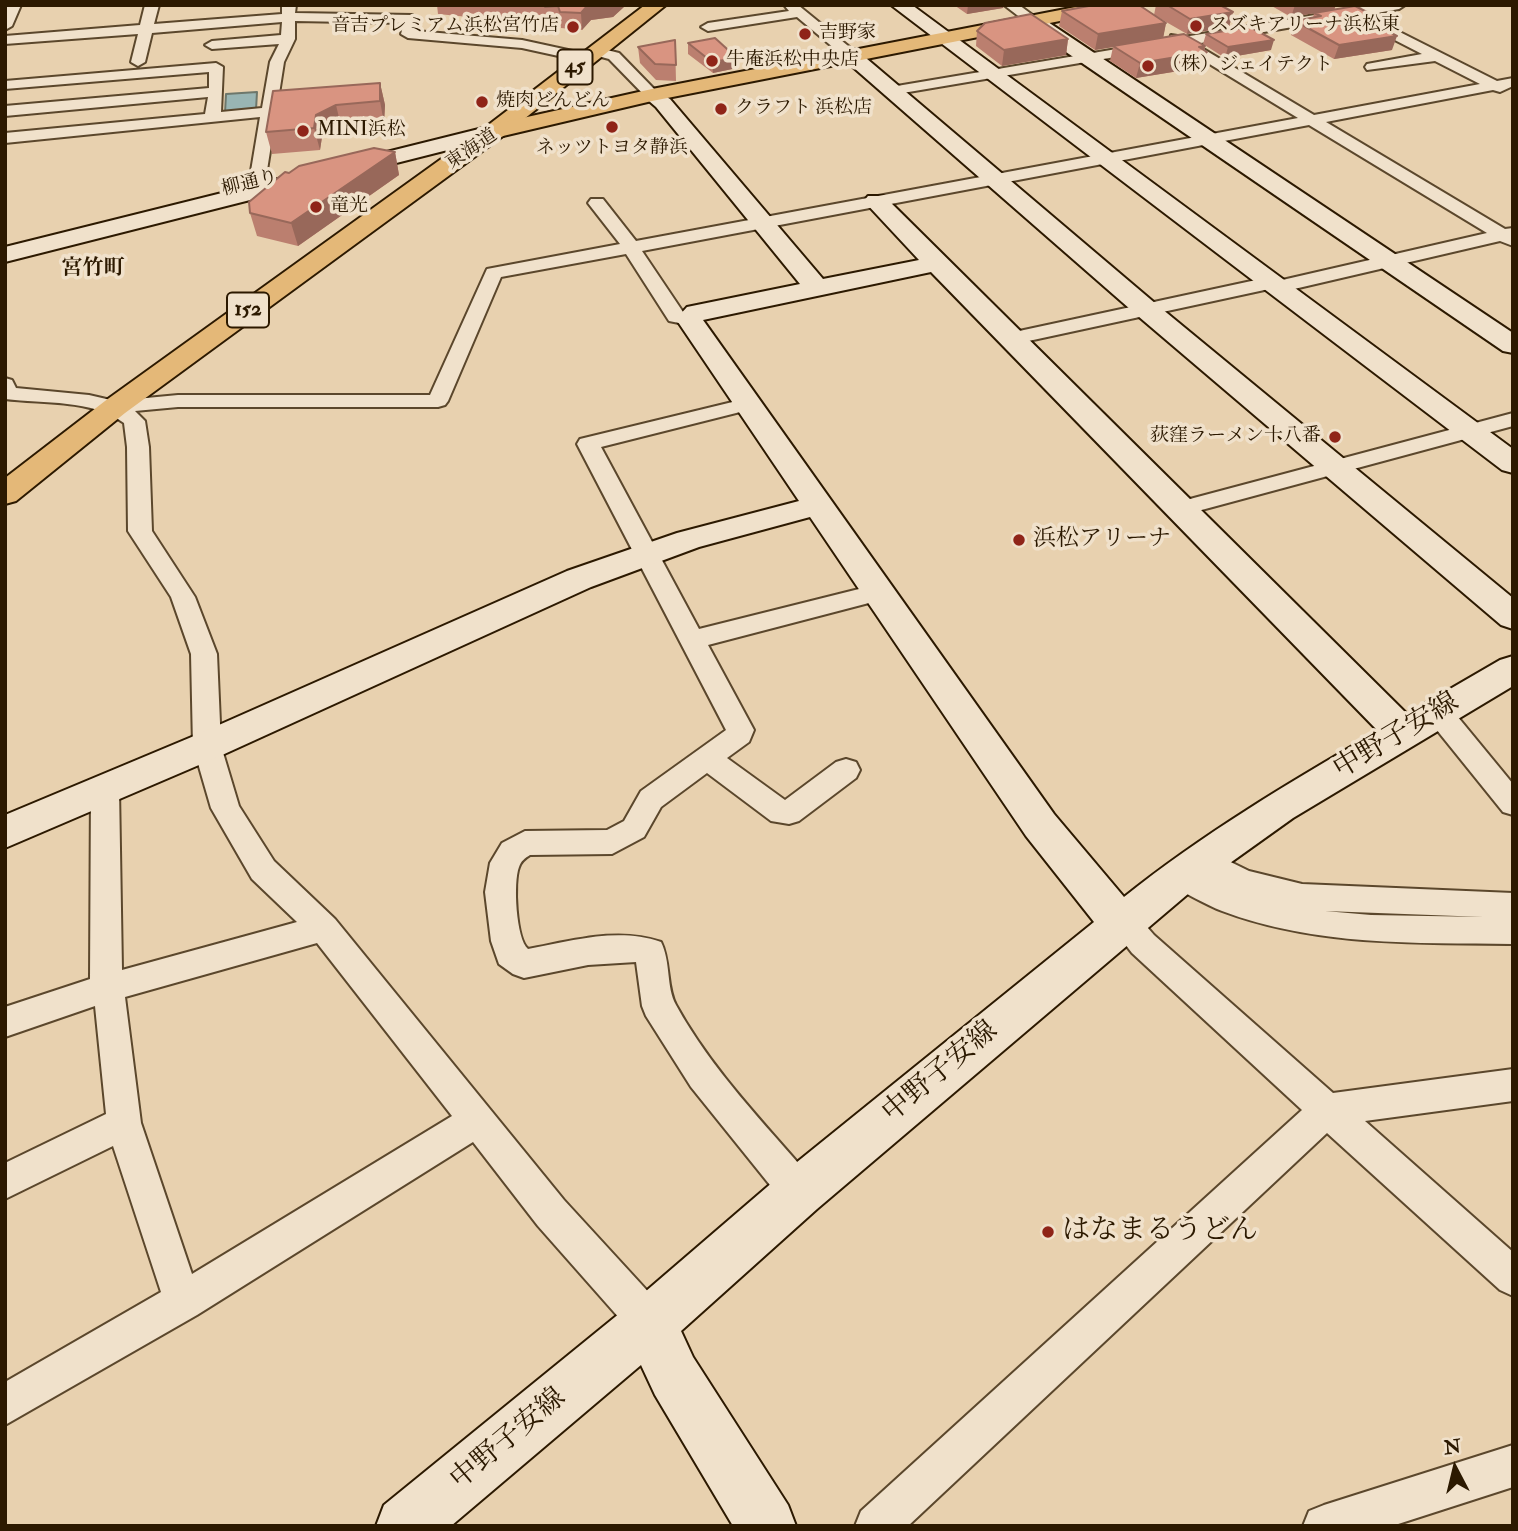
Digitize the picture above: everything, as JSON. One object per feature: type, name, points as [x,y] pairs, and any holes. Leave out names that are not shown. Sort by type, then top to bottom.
[{"type":"main road","name":"45","points":[[495,131],[590,54],[657,5]]},
{"type":"main road","name":"東海道","points":[[5,494],[115,407],[495,131],[652,95],[944,38],[1123,7]]},
{"type":"street","points":[[5,26],[15,5]]},
{"type":"street","points":[[138,62],[152,5]]},
{"type":"street","points":[[900,5],[1513,464]]},
{"type":"street","points":[[1010,5],[1513,345]]},
{"type":"street","points":[[1337,5],[1437,56],[1504,84],[1513,94]]},
{"type":"street","points":[[891,91],[1398,5]]},
{"type":"street","points":[[708,27],[794,9],[1513,617]]},
{"type":"street","points":[[257,183],[277,62],[288,39],[288,11]]},
{"type":"street","points":[[5,40],[147,29],[288,11],[412,19],[408,34],[614,56],[663,103],[816,287]]},
{"type":"street","points":[[1162,30],[1509,236]]},
{"type":"street","points":[[212,45],[288,39]]},
{"type":"street","points":[[1372,67],[1437,56]]},
{"type":"street","points":[[5,85],[216,67],[212,117]]},
{"type":"street","points":[[86,130],[98,77]]},
{"type":"street","points":[[5,384],[6,393],[89,401],[115,407],[178,401],[438,401],[494,272],[1504,84]]},
{"type":"street","points":[[5,111],[216,92]]},
{"type":"street","points":[[5,138],[269,112]]},
{"type":"street","name":"柳通り","points":[[5,246],[445,136],[495,131]]},
{"type":"street","name":"柳通り","points":[[5,255],[495,131]]},
{"type":"street","points":[[876,201],[1010,340],[1183,509],[1513,804]]},
{"type":"street","points":[[597,203],[631,247],[677,317],[689,319],[1040,825],[1105,906],[1124,921],[1143,944],[1327,1110],[1506,1265]]},
{"type":"street","points":[[1010,340],[1509,236]]},
{"type":"street","points":[[689,319],[696,313],[936,264]]},
{"type":"street","points":[[749,404],[588,444],[740,730],[739,735],[650,799],[634,829],[612,842],[525,843],[513,848],[508,856],[501,888],[500,909],[510,954],[524,964],[571,954],[624,949],[638,948],[650,953],[658,1006],[703,1076],[799,1192]]},
{"type":"street","points":[[115,407],[134,421],[138,447],[140,531],[183,597],[204,654],[207,746],[225,808],[263,870],[324,928],[551,1213],[650,1323],[674,1376],[767,1526]]},
{"type":"street","points":[[1183,509],[1513,419]]},
{"type":"street","points":[[5,832],[207,746],[543,595],[647,554],[820,505]]},
{"type":"street","points":[[692,640],[879,592]]},
{"type":"street","name":"中野子安線","points":[[405,1526],[650,1323],[799,1192],[1191,868],[1279,807],[1513,669]]},
{"type":"street","points":[[707,758],[781,813],[789,813],[846,769]]},
{"type":"street","points":[[105,788],[106,988],[111,1002],[124,1123],[153,1218],[183,1301]]},
{"type":"street","points":[[1191,868],[1302,897],[1513,906]]},
{"type":"street","points":[[1191,868],[1231,901],[1291,919],[1343,927],[1513,931]]},
{"type":"street","points":[[5,1022],[106,988],[324,928]]},
{"type":"street","points":[[876,1526],[1327,1110],[1513,1084]]},
{"type":"street","points":[[5,1405],[183,1301],[476,1121]]},
{"type":"street","points":[[5,1182],[124,1123]]},
{"type":"street","points":[[1324,1526],[1513,1466]]},
{"type":"water","points":[[257,92],[256,110],[225,113],[226,94]]},
{"type":"building","points":[[545,5],[588,5],[581,13],[560,12],[558,6]]},
{"type":"building","points":[[1094,5],[1139,5],[1166,23],[1098,34],[1062,11]]},
{"type":"building","points":[[1167,5],[1220,5],[1233,12],[1190,19]]},
{"type":"building","points":[[1355,6],[1387,22],[1374,24],[1397,36],[1339,45],[1295,21],[1321,16],[1314,13]]},
{"type":"building","points":[[1031,14],[1068,39],[1004,50],[977,31],[985,23]]},
{"type":"building","points":[[1250,27],[1274,40],[1228,47],[1206,34]]},
{"type":"building","points":[[1184,34],[1205,46],[1199,47],[1207,52],[1140,63],[1113,46]]},
{"type":"building","points":[[715,38],[737,58],[712,62],[688,43]]},
{"type":"building","points":[[675,40],[676,65],[655,64],[638,47]]},
{"type":"building","points":[[380,83],[380,101],[336,105],[316,115],[314,128],[266,132],[273,91]]},
{"type":"building","points":[[374,148],[395,152],[291,223],[250,213],[249,202],[285,172],[289,173],[299,166]]},
{"type":"waterway","points":[[1323,910],[1468,916]]},
{"type":"place","name":"スズキアリーナ浜松東","points":[[1196,26]]},
{"type":"place","name":"音吉プレミアム浜松宮竹店","points":[[573,27]]},
{"type":"place","name":"吉野家","points":[[805,34]]},
{"type":"place","name":"牛庵浜松中央店","points":[[712,61]]},
{"type":"place","name":"（株）ジェイテクト","points":[[1148,66]]},
{"type":"place","name":"焼肉どんどん","points":[[482,102]]},
{"type":"place","name":"クラフト 浜松店","points":[[721,109]]},
{"type":"place","name":"ネッツトヨタ静浜","points":[[612,127]]},
{"type":"place","name":"MINI浜松","points":[[303,131]]},
{"type":"place","name":"竜光","points":[[316,207]]},
{"type":"place","name":"荻窪ラーメン十八番","points":[[1335,437]]},
{"type":"place","name":"浜松アリーナ","points":[[1019,540]]},
{"type":"place","name":"はなまるうどん","points":[[1048,1232]]},
{"type":"district","name":"宮竹町","points":[[93,269]]}]
